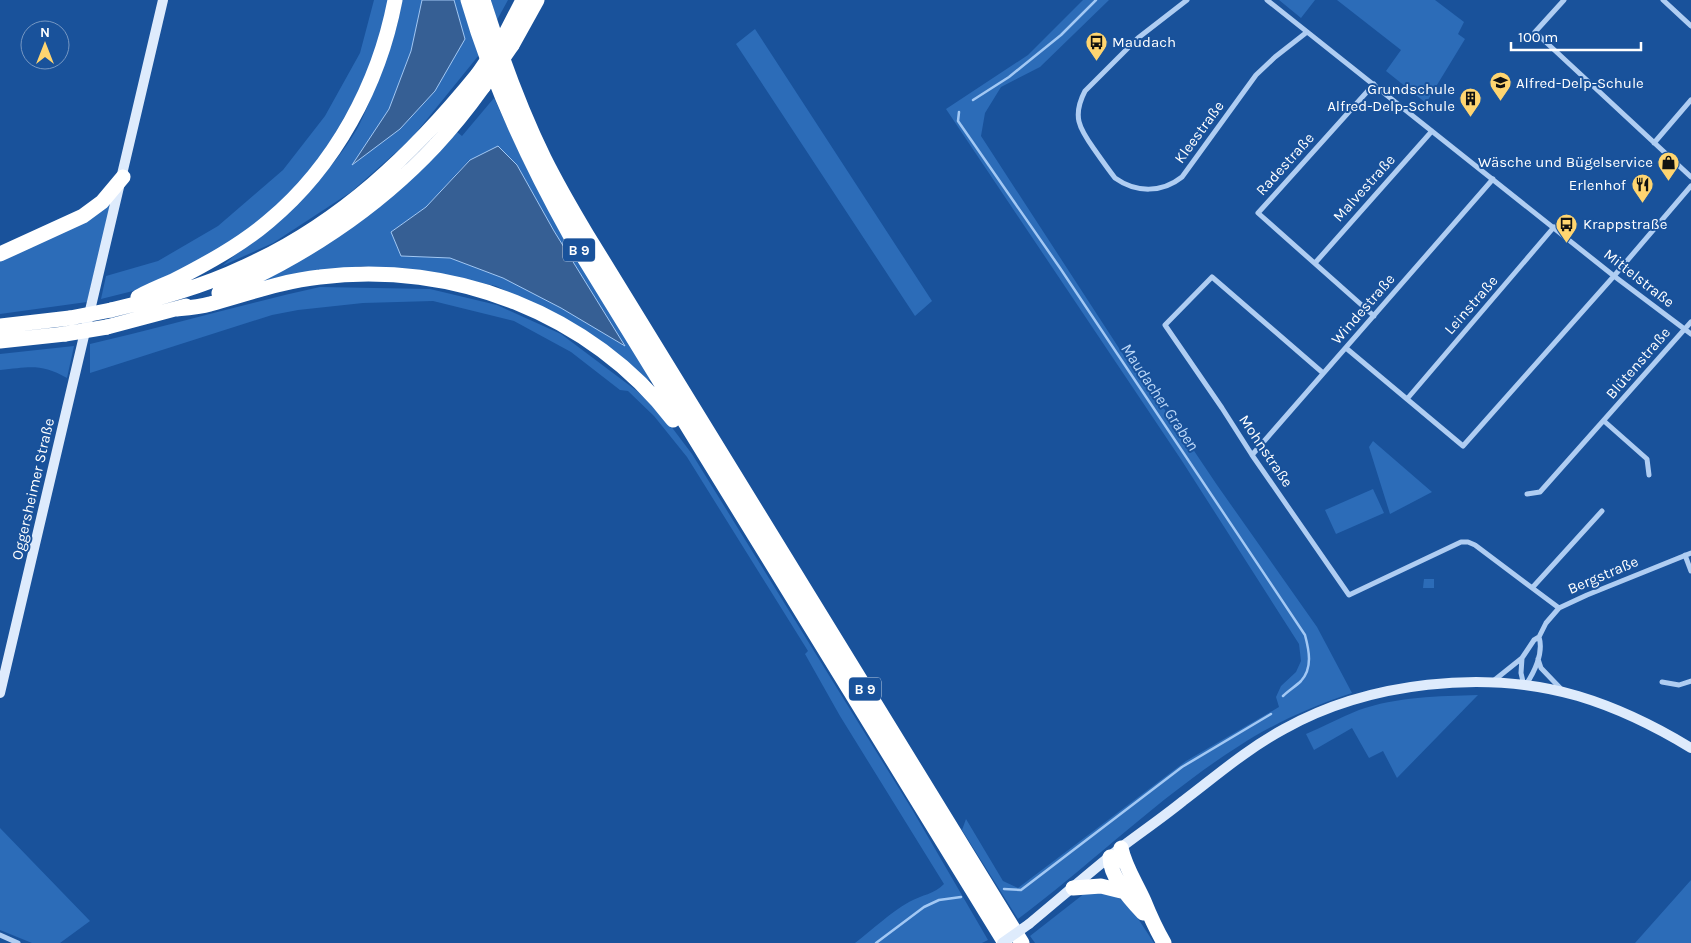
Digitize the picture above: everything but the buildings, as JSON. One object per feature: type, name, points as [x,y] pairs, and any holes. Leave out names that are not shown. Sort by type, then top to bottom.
[{"type":"highway","points":[[112,310],[203,265],[229,249],[269,221],[310,179],[328,158],[360,104],[378,61],[395,0]]},
{"type":"highway","name":"B 9","points":[[468,0],[498,90],[545,191],[722,485],[1003,943]]},
{"type":"highway","name":"B 9","points":[[483,0],[498,46],[530,127],[551,171],[587,236],[1022,943]]},
{"type":"highway","points":[[509,39],[523,0]]},
{"type":"highway","points":[[0,341],[107,327],[177,309],[227,290],[309,247],[382,196],[434,148],[462,115],[481,81],[537,0]]},
{"type":"highway","points":[[0,326],[70,318],[112,310],[189,289],[245,267],[308,233],[356,199],[411,151],[451,107],[481,81]]},
{"type":"highway","points":[[0,254],[84,216],[102,202],[123,177]]},
{"type":"highway","points":[[177,309],[208,305],[291,282],[372,273],[414,276],[460,285],[508,299],[555,320],[614,358],[658,401],[722,485]]},
{"type":"highway","points":[[1151,921],[1144,901],[1118,855],[1110,867],[1126,892],[1151,921],[1164,943]]},
{"type":"highway","points":[[1073,888],[1101,886],[1126,892]]},
{"type":"street","name":"Oggersheimer Straße","points":[[0,693],[123,177],[163,0]]},
{"type":"street","name":"Kleestraße","points":[[1187,0],[1138,38],[1084,91],[1080,100],[1078,110],[1079,123],[1087,139],[1116,178],[1138,189],[1148,190],[1163,187],[1176,182],[1182,177],[1256,75],[1275,56],[1307,32]]},
{"type":"street","name":"Mittelstraße","points":[[1267,0],[1614,276],[1691,334]]},
{"type":"street","points":[[1564,0],[1535,32],[1691,177]]},
{"type":"street","points":[[1663,0],[1691,26]]},
{"type":"street","name":"Radestraße","points":[[1374,84],[1258,213],[1374,316]]},
{"type":"street","points":[[1654,143],[1691,100]]},
{"type":"street","name":"Malvestraße","points":[[1315,262],[1432,130]]},
{"type":"street","name":"Windestraße","points":[[1252,455],[1493,180]]},
{"type":"street","points":[[1346,348],[1463,446],[1691,186]]},
{"type":"street","name":"Leinstraße","points":[[1407,398],[1554,227]]},
{"type":"street","name":"Mohnstraße","points":[[1323,373],[1212,276],[1165,325],[1349,595],[1461,542],[1468,542],[1475,545],[1558,608]]},
{"type":"street","name":"Blütenstraße","points":[[1527,494],[1540,492],[1691,322]]},
{"type":"street","name":"Blütenstraße","points":[[1604,421],[1647,459],[1649,475]]},
{"type":"street","points":[[1532,588],[1602,511]]},
{"type":"street","name":"Bergstraße","points":[[1490,683],[1522,658],[1534,640],[1539,637],[1546,623],[1558,608],[1691,553]]},
{"type":"street","points":[[1685,555],[1691,571]]},
{"type":"street","name":"Bergstraße","points":[[1525,686],[1533,675],[1538,658],[1539,637]]},
{"type":"street","points":[[1522,658],[1521,673],[1525,686]]},
{"type":"street","points":[[1538,658],[1541,668],[1565,693]]},
{"type":"street","points":[[1662,682],[1679,685],[1691,680]]},
{"type":"street","points":[[1003,943],[1118,855],[1220,771],[1261,742],[1314,714],[1356,699],[1414,686],[1440,683],[1490,683],[1525,686],[1565,693],[1597,702],[1634,717],[1691,748]]},
{"type":"street","points":[[0,935],[18,943]]},
{"type":"shaded area","points":[[374,0],[389,0],[381,43],[351,106],[318,162],[278,206],[232,243],[191,267],[141,289],[101,299],[106,276],[158,261],[218,226],[283,170],[325,116],[360,53]]},
{"type":"shaded area","points":[[402,0],[422,0],[411,51],[389,109],[354,164],[465,39],[454,0],[464,0],[479,55],[411,139],[351,192],[273,243],[222,266],[296,203],[344,149],[357,129],[369,103],[393,39]]},
{"type":"shaded area","points":[[422,0],[454,0],[465,39],[435,91],[400,129],[352,165],[389,109],[411,51]]},
{"type":"shaded area","points":[[491,0],[508,0],[497,20]]},
{"type":"shaded area","points":[[1083,0],[1109,0],[1040,67],[1001,87],[985,113],[981,136],[1128,362],[1178,427],[1317,627],[1352,693],[1308,709],[1280,723],[1252,738],[1210,765],[1018,919],[962,830],[966,819],[1003,881],[1018,888],[1186,761],[1279,707],[1276,697],[1281,686],[1296,672],[1301,661],[1299,644],[1182,461],[946,109],[1028,55]]},
{"type":"shaded area","points":[[1279,0],[1315,0],[1301,18]]},
{"type":"shaded area","points":[[1337,0],[1435,0],[1464,22],[1458,34],[1465,39],[1426,103],[1386,71],[1401,50]]},
{"type":"shaded area","points":[[755,29],[932,301],[915,316],[736,44]]},
{"type":"shaded area","points":[[494,98],[523,161],[652,381],[642,378],[563,319],[496,286],[437,274],[361,266],[253,286],[457,132],[462,136]],"holes":[[[469,160],[517,165],[554,231],[624,345],[561,308],[503,278],[450,258],[401,256],[391,232],[426,207]]]},
{"type":"shaded area","points":[[498,146],[517,165],[554,231],[625,346],[561,308],[503,278],[450,258],[401,256],[391,232],[426,207],[470,160]]},
{"type":"shaded area","points":[[112,199],[87,302],[0,314],[0,258]]},
{"type":"shaded area","points":[[320,287],[430,289],[497,305],[561,334],[637,391],[664,417],[692,454],[913,811],[988,940],[982,943],[855,943],[902,906],[936,890],[944,884],[840,716],[805,654],[808,651],[687,457],[654,416],[628,391],[620,390],[571,352],[514,321],[433,301],[363,303],[298,310],[272,315],[90,373],[90,344]]},
{"type":"shaded area","points":[[74,346],[67,378],[50,370],[35,367],[0,370],[0,354]]},
{"type":"shaded area","points":[[1373,441],[1432,492],[1390,514],[1369,447]]},
{"type":"shaded area","points":[[1373,489],[1384,513],[1336,534],[1325,510]]},
{"type":"shaded area","points":[[1424,579],[1434,579],[1434,588],[1423,588]]},
{"type":"shaded area","points":[[1478,695],[1397,778],[1383,751],[1369,758],[1352,728],[1314,750],[1306,734],[1359,710],[1388,702]]},
{"type":"shaded area","points":[[0,828],[90,921],[60,943],[32,943],[0,930]]},
{"type":"shaded area","points":[[1691,880],[1691,943],[1635,943]]},
{"type":"shaded area","points":[[1103,891],[1122,900],[1137,917],[1154,943],[1035,943],[1030,936],[1085,893]]},
{"type":"waterway","name":"Maudacher Graben","points":[[973,100],[1009,77],[1061,35],[1096,0]]},
{"type":"waterway","name":"Maudacher Graben","points":[[959,112],[958,121],[1060,268],[1305,635],[1309,653],[1309,665],[1301,681],[1283,696]]},
{"type":"waterway","points":[[1004,889],[1021,890],[1182,767],[1271,714]]},
{"type":"waterway","points":[[876,943],[924,907],[939,900],[961,897]]},
{"type":"place","name":"Maudach","points":[[1096,61]]},
{"type":"place","name":"Alfred-Delp-Schule","points":[[1500,102]]},
{"type":"place","name":"Grundschule Alfred-Delp-Schule","points":[[1471,117]]},
{"type":"place","name":"Wäsche und Bügelservice","points":[[1669,181]]},
{"type":"place","name":"Erlenhof","points":[[1642,204]]},
{"type":"place","name":"Krappstraße","points":[[1567,243]]}]
